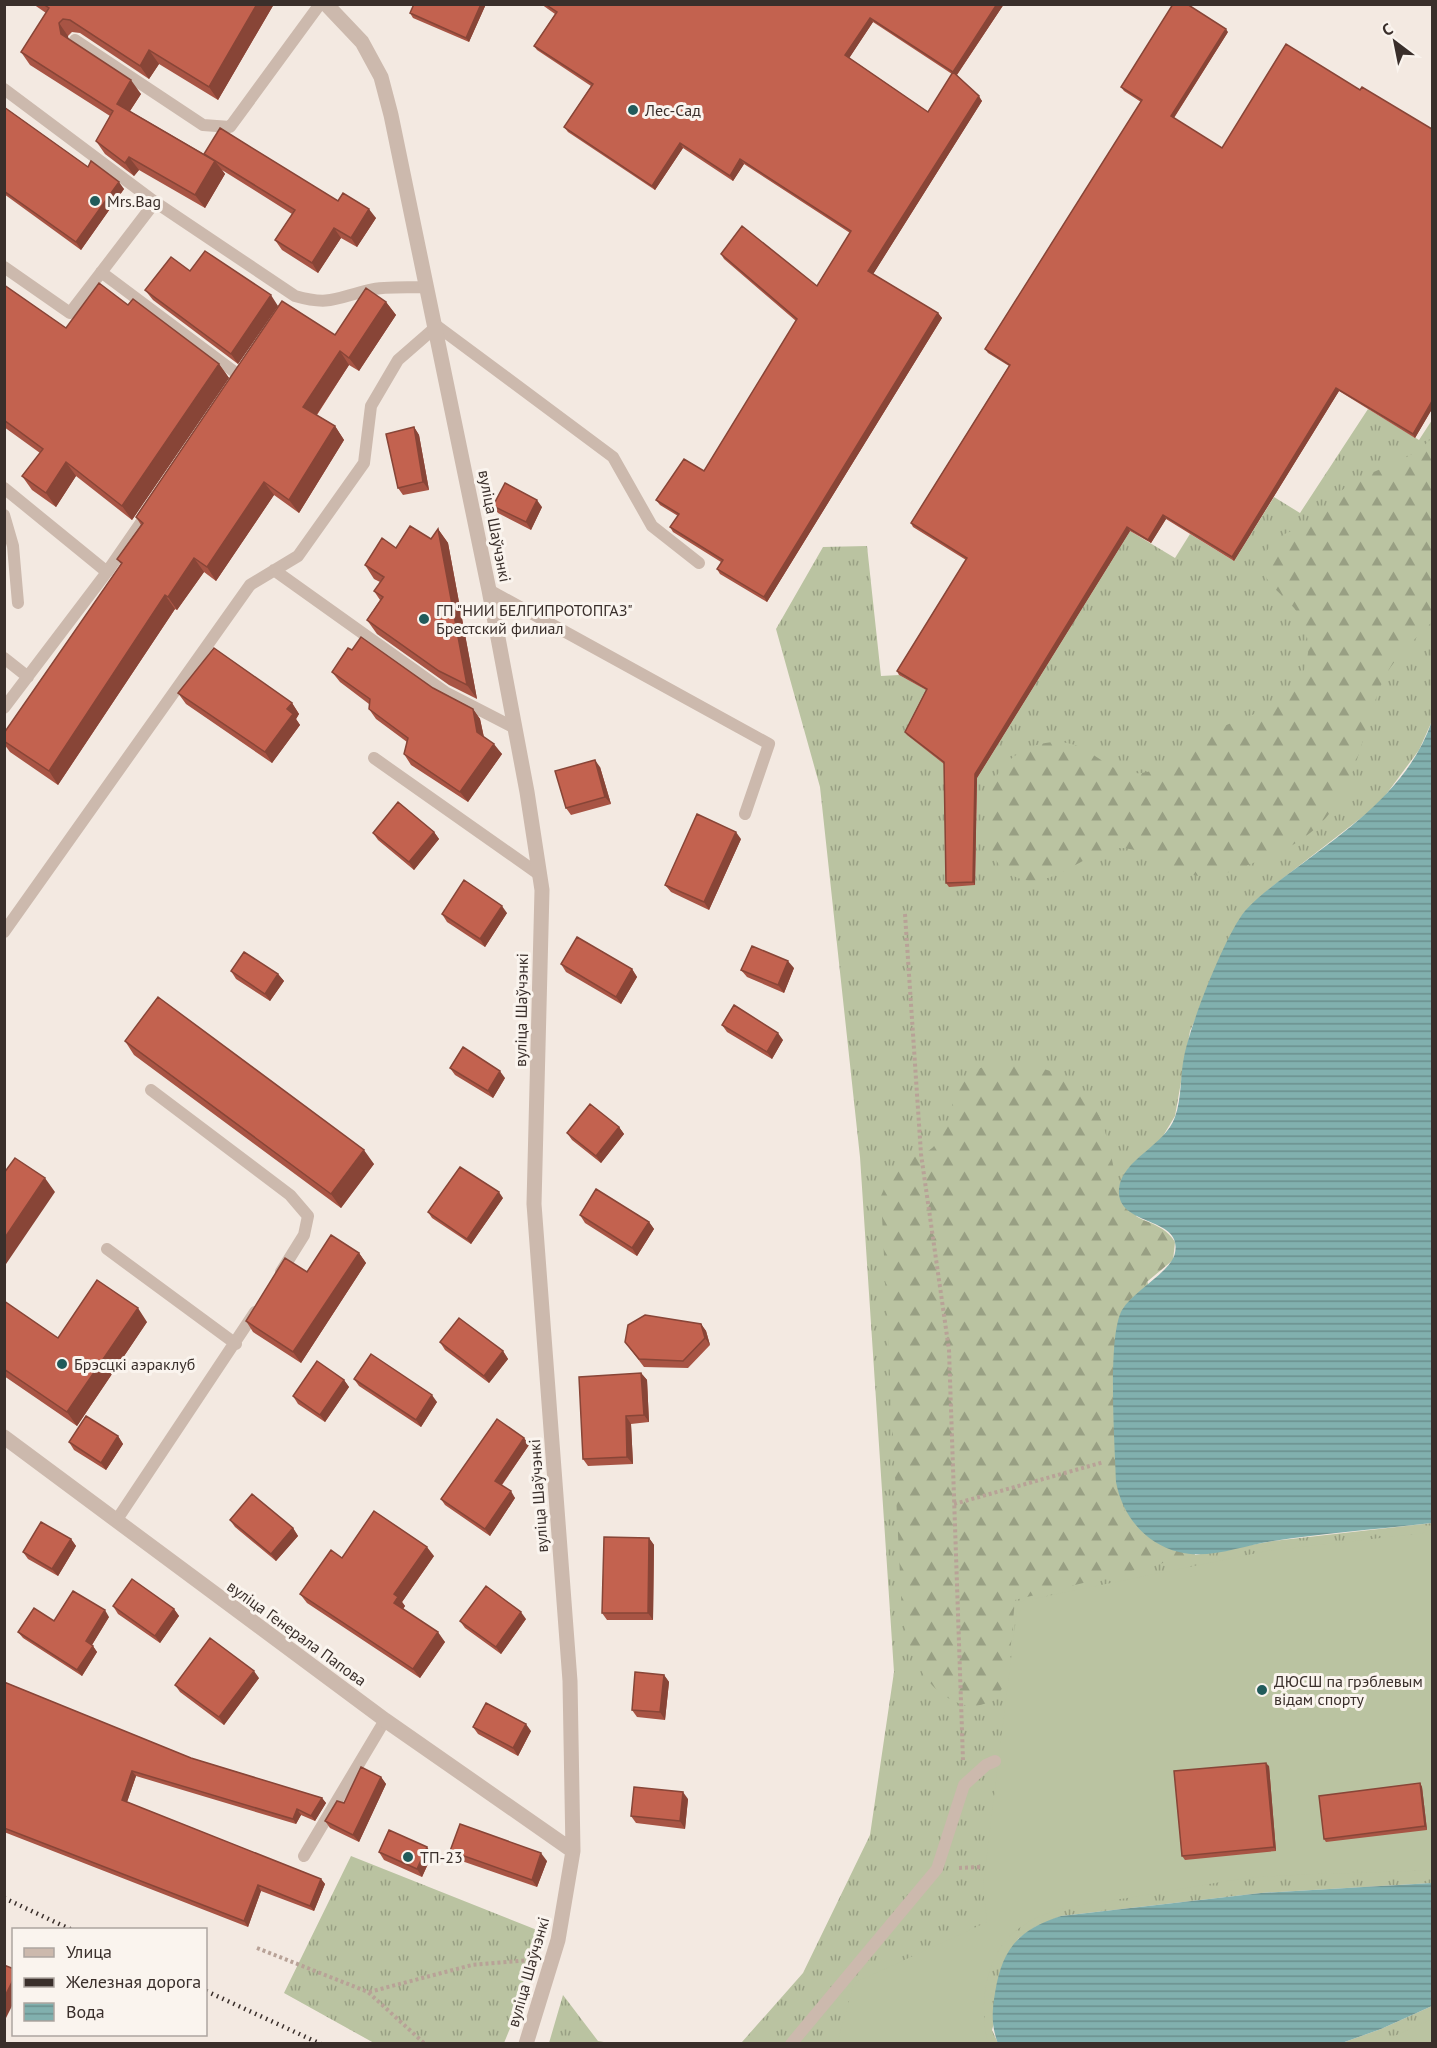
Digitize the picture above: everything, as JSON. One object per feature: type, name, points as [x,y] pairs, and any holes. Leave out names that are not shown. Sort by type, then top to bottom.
[{"type":"street","name":"вуліца Шаўчэнкі","points":[[326,4],[362,42],[381,77],[437,326],[515,728],[542,890],[534,1204],[570,1681],[573,1851],[558,1940],[526,2043]]},
{"type":"street","name":"вуліца Генерала Папова","points":[[4,1437],[385,1720],[573,1851]]},
{"type":"lane","points":[[75,40],[203,126],[231,127],[320,4]]},
{"type":"lane","points":[[4,89],[292,301],[318,303],[344,299],[370,290],[427,287]]},
{"type":"lane","points":[[4,267],[70,313],[155,202]]},
{"type":"lane","points":[[102,272],[240,377]]},
{"type":"lane","points":[[4,932],[250,585],[298,556],[364,463],[371,406],[398,360],[437,326],[613,457],[652,526],[699,563]]},
{"type":"lane","points":[[4,488],[107,572]]},
{"type":"lane","points":[[4,708],[107,572],[154,504]]},
{"type":"lane","points":[[4,515],[13,546],[18,603]]},
{"type":"lane","points":[[274,570],[445,692],[515,728]]},
{"type":"lane","points":[[489,590],[770,744],[745,814]]},
{"type":"lane","points":[[4,658],[28,677]]},
{"type":"lane","points":[[374,758],[540,875]]},
{"type":"lane","points":[[151,1090],[290,1195],[308,1216],[304,1235],[273,1284]]},
{"type":"lane","points":[[107,1249],[236,1344]]},
{"type":"lane","points":[[116,1521],[261,1304]]},
{"type":"lane","points":[[304,1856],[385,1720]]},
{"type":"lane","points":[[791,2043],[937,1869],[964,1785],[986,1765],[995,1761]]},
{"type":"path","points":[[905,914],[921,1154],[949,1350],[964,1785]]},
{"type":"path","points":[[954,1504],[1104,1462]]},
{"type":"path","points":[[257,1948],[368,1992],[425,2043]]},
{"type":"path","points":[[368,1992],[471,1965],[534,1960]]},
{"type":"green space","points":[[1368,409],[1419,440],[1432,420],[1432,721],[1419,750],[1379,804],[1269,889],[1245,912],[1190,1031],[1175,1116],[1160,1141],[1128,1169],[1195,1555],[1273,1541],[1432,1523],[1432,1883],[1261,1893],[1061,1916],[1035,1927],[1018,1939],[992,2030],[998,2043],[738,2044],[803,1973],[870,1835],[894,1672],[860,1157],[820,787],[776,629],[823,547],[867,546],[881,676],[899,675],[930,692],[975,885],[977,778],[1130,531],[1175,558],[1190,534],[1234,561],[1274,497],[1300,513]]},
{"type":"green space","points":[[1432,438],[1432,622],[1399,656],[1386,675],[1342,795],[1318,826],[1303,839],[1284,850],[1239,869],[1209,876],[1191,875],[1143,853],[1123,848],[1094,855],[1051,877],[1037,880],[1022,879],[1007,872],[997,862],[990,843],[991,791],[1000,770],[1020,753],[1044,743],[1057,742],[1082,748],[1121,771],[1140,773],[1151,771],[1166,765],[1216,730],[1264,710],[1284,698],[1294,688],[1306,665],[1307,638],[1304,625],[1293,606],[1266,577],[1263,562],[1268,549],[1277,538],[1313,518],[1349,485],[1413,454]]},
{"type":"green space","points":[[1005,1062],[1038,1067],[1063,1076],[1081,1089],[1094,1104],[1103,1124],[1121,1201],[1126,1209],[1162,1229],[1175,1242],[1173,1260],[1142,1286],[1122,1310],[1116,1482],[1126,1511],[1142,1532],[1166,1547],[1195,1555],[1015,1600],[1009,1659],[1003,1687],[994,1698],[983,1704],[972,1706],[949,1699],[929,1682],[915,1659],[902,1615],[881,1196],[897,1166],[935,1145],[944,1131],[960,1083],[969,1074],[983,1067]]},
{"type":"green space","points":[[1432,1532],[1432,1870],[1259,1877],[1054,1911],[1013,1933],[996,1956],[990,1970],[984,2000],[988,2043],[837,2044],[854,1983],[987,1922],[983,1886],[1018,1602],[1267,1551]]},
{"type":"green space","points":[[351,1856],[537,1930],[513,2021],[504,2043],[374,2043],[284,1993]]},
{"type":"green space","points":[[563,1995],[598,2041],[610,2043],[549,2043]]},
{"type":"green space","points":[[1432,2006],[1432,2043],[1339,2044],[1381,2029]]},
{"type":"green space","points":[[1432,2019],[1432,2043],[1379,2043]]},
{"type":"water","points":[[1432,721],[1432,1523],[1293,1538],[1214,1553],[1179,1552],[1156,1542],[1137,1526],[1124,1506],[1116,1482],[1113,1366],[1117,1323],[1122,1310],[1135,1295],[1167,1267],[1175,1253],[1175,1241],[1169,1232],[1128,1210],[1121,1201],[1119,1189],[1122,1178],[1135,1161],[1170,1127],[1175,1117],[1184,1057],[1193,1024],[1218,959],[1245,911],[1262,894],[1356,822],[1393,787],[1422,745]]},
{"type":"water","points":[[1432,1883],[1432,2006],[1381,2029],[1339,2044],[998,2044],[994,2031],[993,2012],[1002,1964],[1014,1943],[1023,1935],[1061,1916],[1261,1893]]},
{"type":"building","points":[[43,4],[257,4],[209,87],[149,50],[140,66],[70,20],[63,19],[59,23],[61,34],[131,80],[117,104],[215,161],[195,195],[129,157],[125,163],[96,141],[113,111],[21,52],[49,8]]},
{"type":"building","points":[[414,4],[481,4],[466,38],[410,13]]},
{"type":"building","points":[[545,4],[997,4],[953,72],[979,96],[868,271],[938,313],[764,597],[717,569],[723,560],[670,527],[679,514],[656,500],[684,459],[704,471],[797,319],[721,254],[742,226],[817,286],[851,231],[740,159],[730,176],[680,143],[652,186],[564,127],[593,84],[534,46],[557,12]],"holes":[[[870,18],[953,72],[928,112],[845,55]]]},
{"type":"building","points":[[1173,4],[1187,4],[1226,29],[1171,116],[1222,148],[1286,44],[1360,90],[1362,87],[1432,129],[1432,401],[1413,434],[1336,388],[1232,557],[1163,515],[1148,540],[1127,527],[975,774],[973,882],[946,883],[944,762],[905,732],[927,689],[897,671],[967,558],[911,523],[1010,365],[985,349],[1142,100],[1121,87]]},
{"type":"building","points":[[4,107],[88,167],[91,161],[119,182],[76,242],[4,191]]},
{"type":"building","points":[[220,128],[338,201],[343,193],[369,209],[351,238],[334,228],[312,263],[275,240],[295,210],[204,154]]},
{"type":"building","points":[[205,251],[271,295],[231,354],[145,290],[171,257],[190,271]]},
{"type":"building","points":[[99,283],[128,305],[133,299],[219,364],[122,506],[66,462],[46,493],[22,476],[43,449],[4,420],[4,285],[66,328]]},
{"type":"building","points":[[366,288],[386,302],[349,358],[340,351],[303,407],[335,426],[289,500],[264,482],[207,567],[194,558],[168,597],[165,595],[49,771],[4,741],[4,733],[122,563],[117,559],[143,523],[136,517],[282,301],[335,335]]},
{"type":"building","points":[[414,427],[423,482],[398,488],[386,434]]},
{"type":"building","points":[[505,483],[537,500],[526,522],[493,506]]},
{"type":"building","name":"ГП \"НИИ БЕЛГИПРОТОПГАЗ\" Брестский филиал","points":[[410,526],[431,539],[438,529],[467,685],[439,671],[367,620],[383,597],[374,591],[384,577],[365,565],[382,538],[396,548]]},
{"type":"building","points":[[361,637],[433,688],[473,709],[477,732],[494,744],[460,792],[404,754],[408,738],[369,709],[370,699],[332,672],[348,648],[352,650]]},
{"type":"building","points":[[214,648],[292,703],[287,709],[293,714],[265,752],[178,693]]},
{"type":"building","points":[[595,760],[605,797],[566,808],[555,771]]},
{"type":"building","points":[[398,802],[434,832],[409,862],[373,833]]},
{"type":"building","points":[[697,814],[736,832],[704,902],[665,885]]},
{"type":"building","points":[[464,880],[502,906],[480,939],[442,914]]},
{"type":"building","points":[[577,937],[632,969],[616,997],[561,964]]},
{"type":"building","points":[[752,946],[788,961],[778,985],[741,970]]},
{"type":"building","points":[[244,952],[278,974],[265,994],[231,971]]},
{"type":"building","points":[[158,997],[364,1150],[331,1194],[125,1041]]},
{"type":"building","points":[[734,1005],[778,1033],[767,1052],[722,1025]]},
{"type":"building","points":[[463,1047],[500,1071],[488,1091],[450,1068]]},
{"type":"building","points":[[590,1104],[619,1127],[596,1156],[567,1133]]},
{"type":"building","points":[[15,1158],[45,1178],[4,1239],[4,1173]]},
{"type":"building","points":[[460,1167],[499,1192],[467,1239],[428,1212]]},
{"type":"building","points":[[596,1189],[649,1222],[632,1248],[580,1215]]},
{"type":"building","points":[[331,1235],[359,1253],[293,1352],[246,1321],[285,1258],[307,1272]]},
{"type":"building","name":"Брэсцкі аэраклуб","points":[[97,1280],[138,1308],[67,1412],[4,1369],[4,1301],[58,1338]]},
{"type":"building","points":[[645,1315],[701,1324],[705,1338],[683,1361],[639,1359],[625,1342],[628,1325]]},
{"type":"building","points":[[459,1318],[503,1351],[484,1376],[440,1342]]},
{"type":"building","points":[[371,1354],[432,1395],[416,1420],[354,1379]]},
{"type":"building","points":[[317,1361],[344,1380],[320,1415],[293,1396]]},
{"type":"building","points":[[641,1373],[644,1415],[626,1416],[627,1457],[583,1459],[579,1377]]},
{"type":"building","points":[[86,1416],[118,1436],[101,1463],[69,1442]]},
{"type":"building","points":[[497,1419],[524,1438],[495,1481],[511,1491],[485,1529],[441,1499]]},
{"type":"building","points":[[252,1494],[293,1528],[271,1554],[230,1520]]},
{"type":"building","points":[[374,1511],[427,1547],[394,1594],[398,1597],[394,1603],[438,1632],[413,1669],[300,1594],[331,1550],[342,1558]]},
{"type":"building","points":[[41,1522],[71,1539],[52,1569],[23,1552]]},
{"type":"building","points":[[604,1537],[649,1538],[648,1613],[602,1613]]},
{"type":"building","points":[[132,1579],[174,1609],[155,1636],[113,1606]]},
{"type":"building","points":[[486,1586],[521,1612],[496,1647],[460,1621]]},
{"type":"building","points":[[73,1591],[105,1610],[86,1641],[93,1646],[77,1670],[18,1632],[34,1608],[54,1621]]},
{"type":"building","points":[[210,1638],[254,1671],[219,1717],[175,1685]]},
{"type":"building","points":[[635,1672],[664,1675],[660,1712],[632,1710]]},
{"type":"building","points":[[4,1682],[191,1758],[322,1798],[311,1816],[297,1809],[293,1819],[132,1771],[122,1800],[321,1879],[310,1906],[258,1885],[244,1921],[4,1828]]},
{"type":"building","points":[[486,1703],[526,1724],[513,1748],[473,1727]]},
{"type":"building","points":[[1266,1763],[1274,1847],[1182,1856],[1174,1771]]},
{"type":"building","points":[[361,1767],[381,1777],[353,1835],[325,1821],[337,1801],[344,1803]]},
{"type":"building","points":[[1420,1783],[1425,1826],[1324,1839],[1319,1796]]},
{"type":"building","points":[[634,1787],[683,1792],[680,1821],[631,1816]]},
{"type":"building","points":[[460,1824],[541,1853],[532,1880],[450,1851]]},
{"type":"building","name":"ТП-23","points":[[389,1830],[427,1847],[417,1869],[379,1852]]},
{"type":"building","points":[[4,1965],[12,1968],[12,1982],[4,1998]]},
{"type":"railway","points":[[4,1898],[68,1928]]},
{"type":"railway","points":[[207,1991],[321,2044]]},
{"type":"place","name":"Лес-Сад","points":[[633,110]]},
{"type":"place","name":"Mrs.Bag","points":[[95,201]]},
{"type":"place","name":"ГП \"НИИ БЕЛГИПРОТОПГАЗ\" Брестский филиал","points":[[424,619]]},
{"type":"place","name":"Брэсцкі аэраклуб","points":[[62,1364]]},
{"type":"place","name":"ДЮСШ па грэблевым відам спорту","points":[[1262,1690]]},
{"type":"place","name":"ТП-23","points":[[408,1857]]}]
